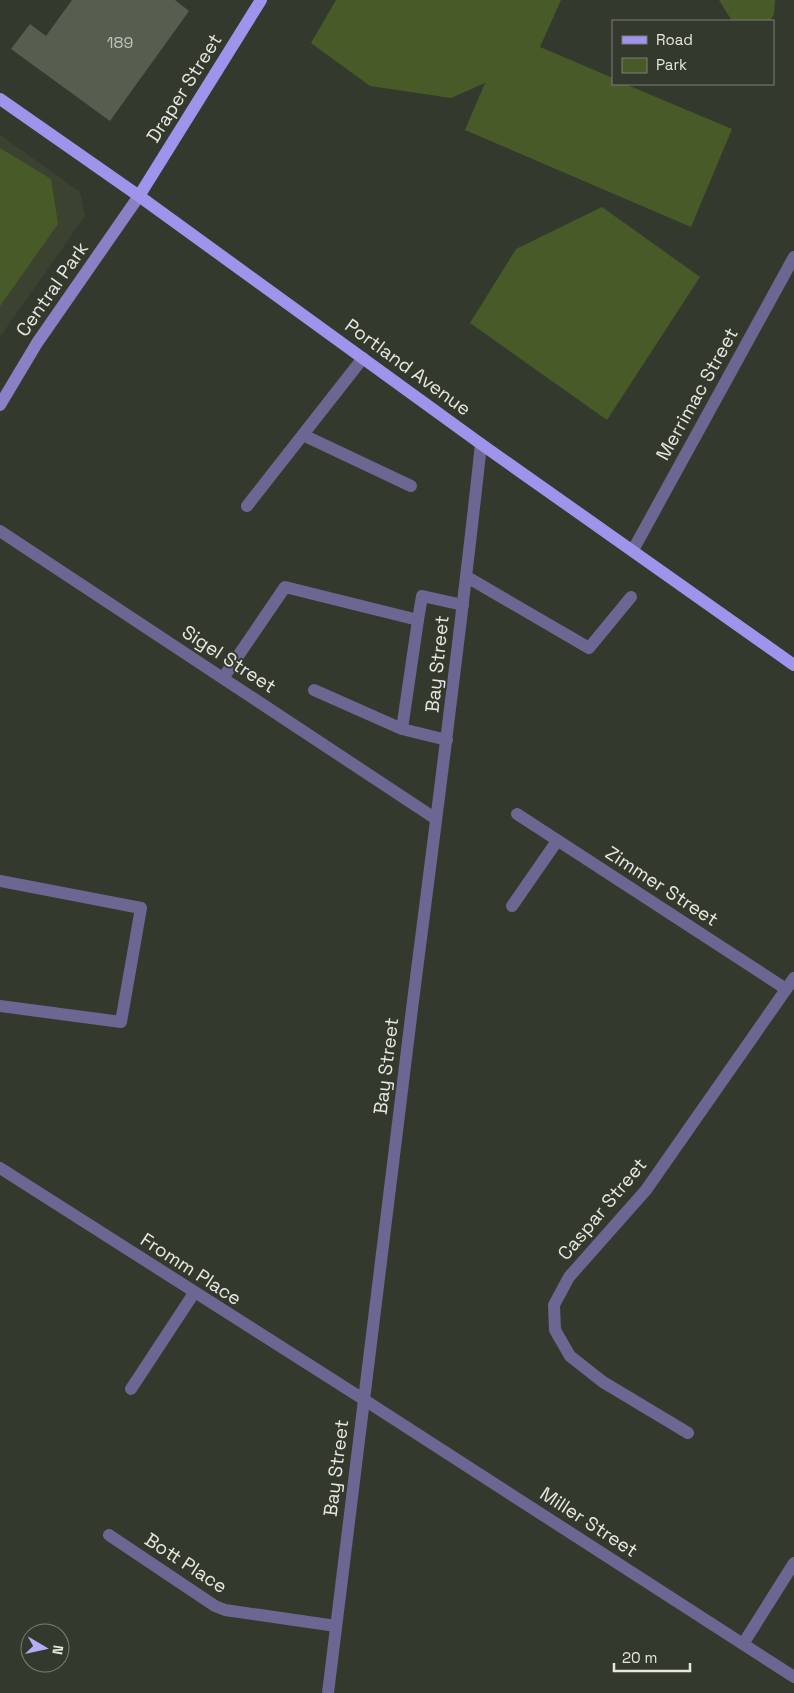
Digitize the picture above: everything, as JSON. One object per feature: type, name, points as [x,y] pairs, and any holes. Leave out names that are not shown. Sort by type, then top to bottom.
[{"type":"main road","name":"Draper Street","points":[[139,196],[261,0]]},
{"type":"main road","name":"Portland Avenue","points":[[0,99],[139,196],[481,444],[794,665]]},
{"type":"main road","name":"Central Park","points":[[0,405],[37,343],[139,196]]},
{"type":"street","name":"Merrimac Street","points":[[633,550],[794,257]]},
{"type":"street","points":[[247,506],[363,358]]},
{"type":"street","points":[[303,435],[410,486]]},
{"type":"street","name":"Bay Street","points":[[328,1693],[363,1399],[467,577],[481,444]]},
{"type":"street","name":"Sigel Street","points":[[0,531],[436,818]]},
{"type":"street","points":[[467,577],[589,648],[631,597]]},
{"type":"street","points":[[224,678],[285,586],[418,620]]},
{"type":"street","points":[[402,729],[422,596],[463,605]]},
{"type":"street","points":[[314,690],[402,729],[447,740]]},
{"type":"street","name":"Zimmer Street","points":[[517,814],[786,989]]},
{"type":"street","points":[[512,906],[558,840]]},
{"type":"street","points":[[0,881],[141,908],[121,1022],[0,1006]]},
{"type":"street","name":"Caspar Street","points":[[688,1433],[603,1382],[570,1356],[555,1330],[554,1305],[569,1277],[646,1190],[794,978]]},
{"type":"street","name":"Fromm Place","points":[[0,1168],[363,1399]]},
{"type":"street","points":[[131,1389],[194,1293]]},
{"type":"street","name":"Miller Street","points":[[363,1399],[794,1677]]},
{"type":"street","name":"Bott Place","points":[[109,1536],[215,1606],[225,1610],[336,1626]]},
{"type":"street","points":[[743,1644],[794,1563]]},
{"type":"shaded area","points":[[0,135],[80,192],[85,216],[0,337]]},
{"type":"green space","points":[[336,0],[561,0],[540,47],[612,78],[612,85],[627,85],[732,129],[691,227],[465,130],[485,83],[451,98],[370,86],[311,43]]},
{"type":"green space","points":[[719,0],[775,0],[774,14],[771,20],[731,20]]},
{"type":"green space","points":[[0,148],[51,179],[58,224],[0,306]]},
{"type":"green space","points":[[602,207],[700,277],[607,420],[470,323],[516,249]]},
{"type":"building","points":[[72,0],[175,0],[189,11],[110,121],[11,49],[30,24],[46,36]]}]
